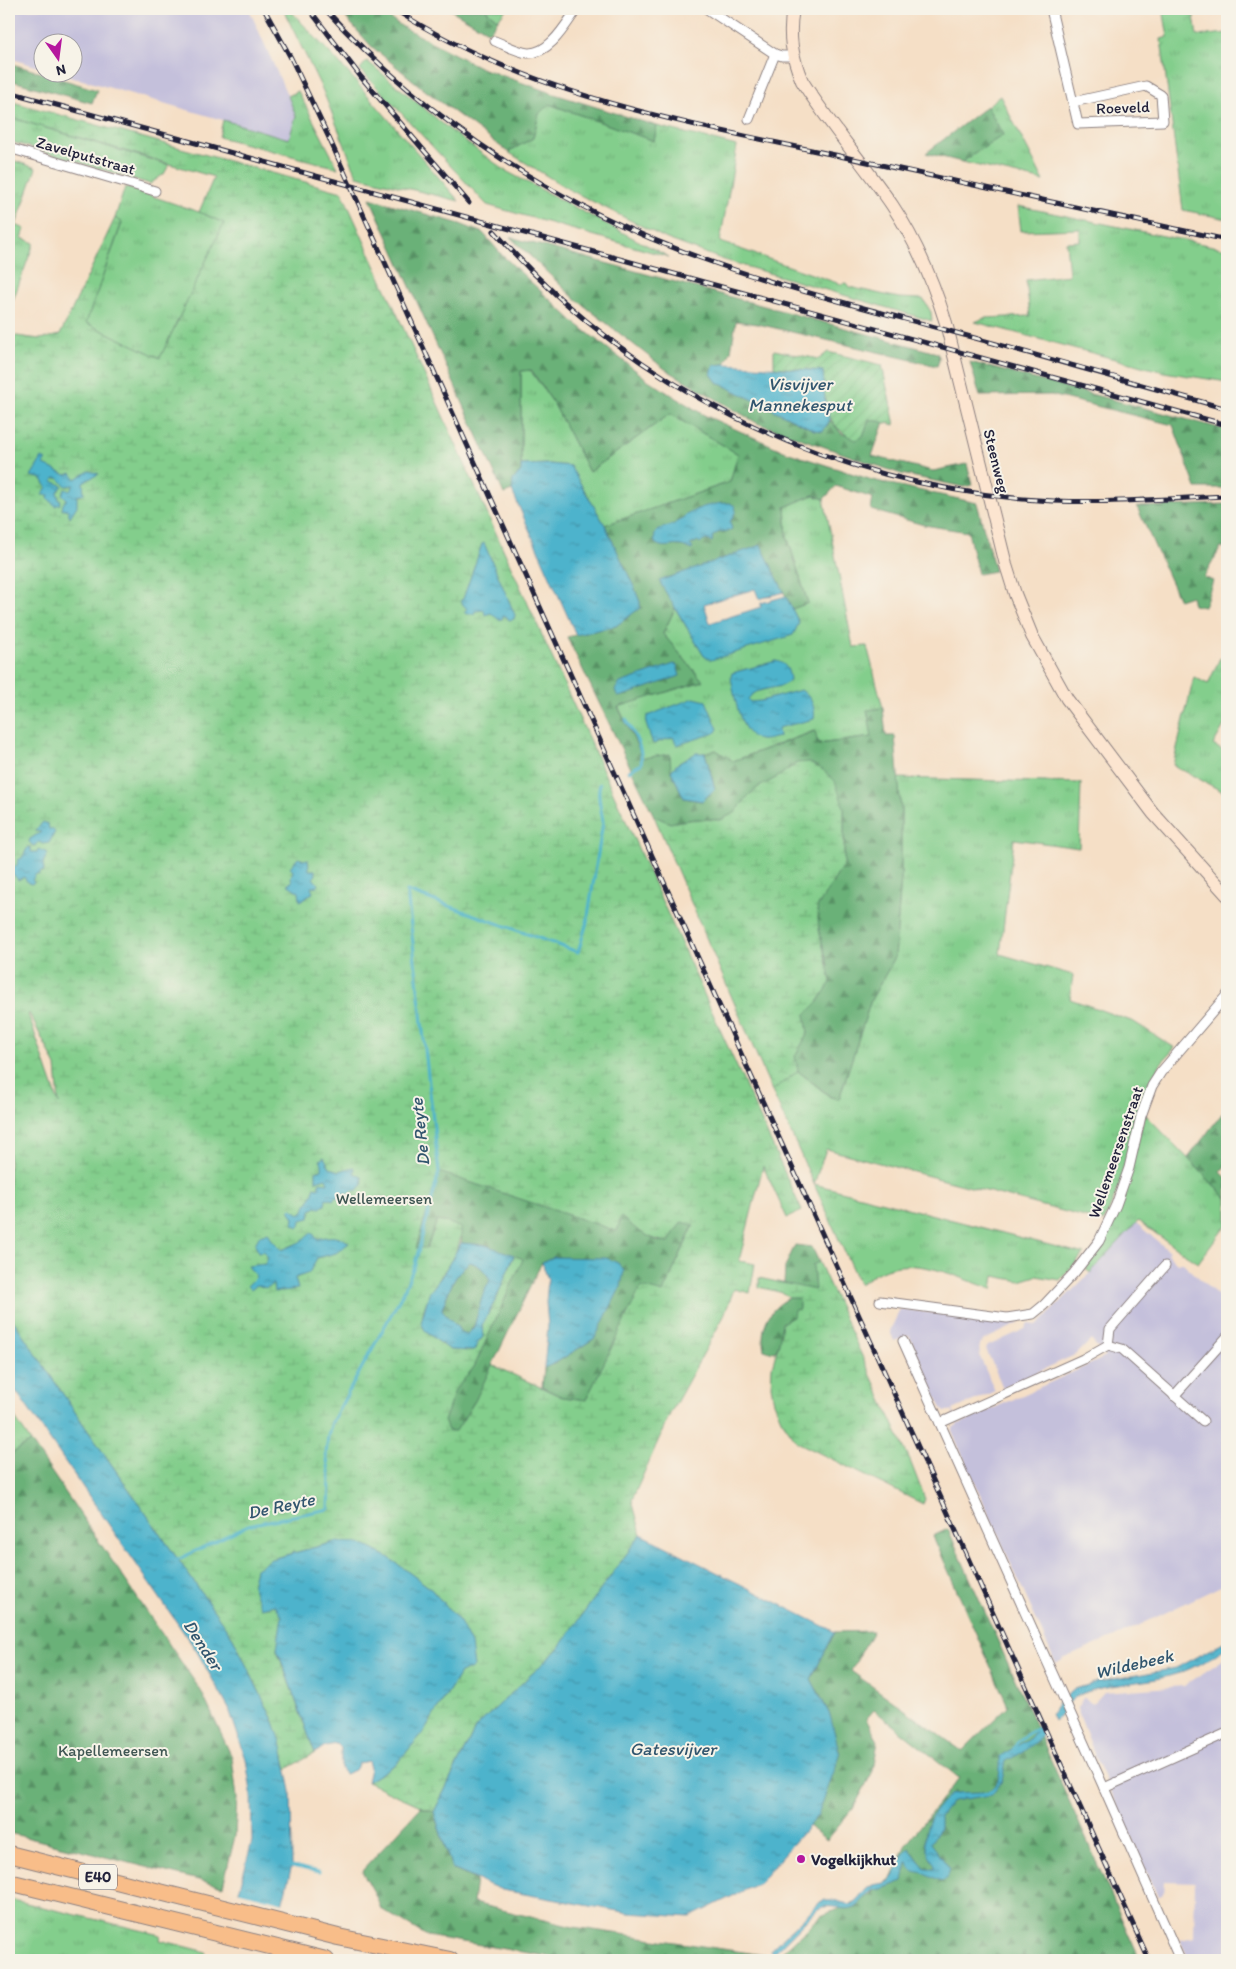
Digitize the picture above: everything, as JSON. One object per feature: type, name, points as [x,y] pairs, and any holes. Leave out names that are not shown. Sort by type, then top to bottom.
[{"type":"highway","name":"E40","points":[[9,1854],[338,1937],[450,1960]]},
{"type":"highway","name":"E40","points":[[9,1882],[326,1960]]},
{"type":"main road","name":"Steenweg","points":[[793,9],[790,32],[793,56],[808,92],[892,206],[930,276],[946,323],[1006,565],[1023,615],[1042,656],[1067,699],[1153,813],[1227,895]]},
{"type":"street","points":[[495,41],[526,53],[540,51],[552,41],[577,9]]},
{"type":"street","points":[[707,9],[775,54],[793,56]]},
{"type":"street","name":"Roeveld","points":[[1051,9],[1078,124],[1163,121],[1162,94],[1146,86],[1073,102]]},
{"type":"street","points":[[749,119],[775,54]]},
{"type":"street","name":"Zavelputstraat","points":[[9,148],[155,191]]},
{"type":"street","name":"Wellemeersenstraat","points":[[880,1301],[1007,1318],[1033,1314],[1044,1305],[1074,1273],[1099,1241],[1116,1205],[1129,1168],[1141,1116],[1152,1086],[1161,1072],[1227,995]]},
{"type":"street","points":[[1108,1345],[1110,1329],[1165,1266]]},
{"type":"street","points":[[1174,1396],[1227,1337]]},
{"type":"street","points":[[903,1341],[1180,1960]]},
{"type":"street","points":[[940,1423],[1083,1359],[1108,1345],[1122,1349],[1203,1421]]},
{"type":"street","points":[[1104,1788],[1227,1733]]},
{"type":"shaded area","points":[[9,9],[249,9],[296,115],[289,139],[82,80],[82,32],[32,32],[32,65],[9,58]]},
{"type":"shaded area","points":[[1136,1223],[1169,1251],[1167,1253],[1177,1263],[1182,1262],[1227,1304],[1227,1583],[1119,1635],[1065,1658],[1056,1664],[953,1434],[953,1428],[958,1424],[952,1411],[945,1411],[941,1407],[909,1335],[894,1341],[890,1331],[900,1309],[1020,1323],[984,1340],[979,1345],[980,1357],[995,1391],[953,1410],[959,1424],[1106,1357],[1091,1340],[1077,1354],[1003,1388],[986,1349],[988,1346],[1025,1329],[1028,1324],[1037,1325],[1090,1273]]},
{"type":"shaded area","points":[[1227,1657],[1227,1960],[1189,1960],[1180,1940],[1194,1937],[1195,1882],[1164,1881],[1163,1894],[1158,1897],[1096,1758],[1077,1709],[1083,1697],[1094,1703],[1104,1692],[1184,1686]]},
{"type":"green space","points":[[283,9],[289,9],[352,77],[459,201],[357,176],[323,91]]},
{"type":"green space","points":[[355,9],[378,9],[401,26],[481,68],[551,93],[657,126],[654,141],[549,104],[539,114],[533,138],[508,152],[426,91],[371,46],[346,18]]},
{"type":"green space","points":[[449,9],[485,9],[498,20],[489,32]]},
{"type":"green space","points":[[485,9],[506,9],[498,20]]},
{"type":"green space","points":[[1163,9],[1193,9],[1197,36],[1227,33],[1227,219],[1183,210],[1161,39],[1168,37]]},
{"type":"green space","points":[[367,61],[455,134],[506,171],[669,257],[487,205],[360,69]]},
{"type":"green space","points":[[9,63],[32,70],[32,82],[71,82],[97,90],[92,103],[9,80]]},
{"type":"green space","points":[[298,91],[338,168],[219,137],[223,120],[289,139],[296,116],[288,96]]},
{"type":"green space","points":[[1000,96],[1044,181],[962,162],[1003,135],[987,106]]},
{"type":"green space","name":"Wellemeersen","points":[[9,101],[342,192],[802,1211],[787,1218],[763,1166],[739,1261],[755,1264],[750,1293],[734,1289],[724,1316],[670,1414],[632,1500],[641,1534],[557,1650],[476,1727],[434,1812],[367,1782],[396,1764],[422,1734],[460,1673],[460,1622],[430,1588],[388,1557],[335,1542],[271,1559],[275,1605],[283,1616],[277,1650],[315,1753],[287,1769],[274,1722],[233,1638],[81,1421],[9,1314],[9,335],[40,339],[60,335],[115,218],[122,222],[86,323],[160,358],[224,223],[199,212],[214,177],[9,117]],"holes":[[[28,1014],[56,1066],[59,1104]],[[439,1172],[617,1231],[621,1217],[644,1234],[662,1241],[669,1242],[682,1222],[694,1225],[663,1293],[641,1287],[586,1400],[562,1397],[492,1365],[475,1401],[456,1431],[448,1431],[444,1421],[455,1390],[474,1367],[523,1259],[514,1255],[496,1299],[482,1325],[483,1337],[476,1349],[473,1351],[450,1350],[426,1332],[423,1320],[426,1302],[457,1249],[461,1228],[437,1221],[427,1248],[416,1248]]]},
{"type":"green space","points":[[549,104],[654,141],[657,126],[737,146],[720,242],[840,284],[846,283],[849,287],[899,298],[923,299],[931,312],[932,321],[724,260],[667,239],[568,189],[508,152],[533,138],[539,114]]},
{"type":"green space","points":[[987,106],[1003,135],[962,162],[926,153]]},
{"type":"green space","points":[[9,117],[169,165],[164,174],[150,184],[9,141]]},
{"type":"green space","points":[[9,159],[36,168],[16,225],[25,229],[22,238],[34,243],[9,311]]},
{"type":"green space","points":[[125,187],[199,212],[224,223],[160,358],[86,323],[122,223],[115,218]]},
{"type":"green space","points":[[370,198],[460,224],[483,233],[502,255],[574,322],[648,380],[704,415],[786,452],[872,480],[977,503],[995,571],[978,574],[968,532],[924,525],[871,510],[873,498],[836,486],[824,499],[813,495],[785,507],[787,536],[808,603],[792,609],[761,546],[660,581],[675,608],[663,634],[703,681],[618,707],[643,758],[670,754],[671,771],[684,798],[701,801],[715,789],[705,753],[716,750],[733,761],[815,731],[818,744],[872,737],[867,710],[883,708],[886,736],[895,736],[901,811],[901,877],[895,957],[871,1000],[839,1099],[831,1097],[798,1071],[795,1056],[808,1033],[805,1015],[818,1002],[828,965],[819,930],[817,907],[844,864],[844,808],[797,763],[776,778],[757,788],[735,813],[720,820],[695,819],[670,823],[654,816],[567,637],[616,626],[640,602],[605,525],[730,482],[738,454],[670,414],[589,472],[554,404],[531,370],[521,371],[521,471],[513,480],[512,491],[504,494]]},
{"type":"green space","points":[[1018,206],[1227,249],[1227,382],[1164,372],[975,322],[984,318],[1030,316],[1026,280],[1069,275],[1066,242],[1080,241],[1080,229],[1021,231]]},
{"type":"green space","points":[[510,237],[937,353],[940,358],[937,366],[758,324],[736,321],[731,351],[725,364],[714,365],[711,374],[717,382],[814,430],[827,426],[830,420],[842,434],[863,436],[869,419],[884,422],[872,456],[933,471],[967,464],[972,485],[964,487],[901,474],[757,423],[665,369],[573,297]]},
{"type":"green space","points":[[774,350],[819,359],[828,352],[882,365],[895,425],[869,419],[863,436],[856,440],[845,434],[837,427],[828,412],[824,393],[823,371],[774,367]]},
{"type":"green space","points":[[970,362],[1227,430],[1227,488],[1196,488],[1173,425],[1051,395],[980,396]]},
{"type":"green space","points":[[530,370],[554,404],[589,472],[670,414],[738,454],[730,482],[605,525],[570,466],[550,464],[521,465],[521,371]]},
{"type":"green space","points":[[813,495],[824,499],[853,647],[867,646],[883,708],[867,711],[873,737],[817,744],[814,731],[733,761],[716,750],[697,755],[681,762],[671,771],[644,759],[618,706],[703,681],[663,634],[675,608],[704,656],[799,623],[792,609],[808,603],[787,536],[785,507]]},
{"type":"green space","points":[[1227,504],[1227,550],[1221,547],[1204,577],[1213,581],[1204,607],[1193,605],[1191,596],[1179,600],[1137,507]]},
{"type":"green space","points":[[1220,658],[1227,661],[1227,722],[1213,745],[1227,753],[1227,794],[1173,765],[1194,677],[1208,684]]},
{"type":"green space","points":[[809,762],[823,770],[835,781],[844,808],[844,864],[817,907],[819,930],[831,982],[818,1002],[805,1015],[808,1033],[795,1056],[798,1071],[772,1091],[654,816],[670,823],[695,819],[720,820],[735,813],[757,788],[776,778],[797,763]]},
{"type":"green space","points":[[898,778],[1081,783],[1079,848],[1014,839],[1000,954],[1073,975],[1070,999],[1134,1022],[1175,1048],[1162,1062],[1145,1089],[1118,1189],[1104,1222],[826,1149],[814,1184],[1084,1254],[1060,1280],[1036,1276],[1020,1281],[994,1276],[992,1289],[951,1274],[921,1267],[907,1266],[893,1267],[879,1272],[859,1284],[772,1091],[798,1071],[830,1097],[839,1099],[871,1000],[895,957],[901,877],[901,811]]},
{"type":"green space","points":[[1227,1107],[1227,1163],[1221,1172],[1227,1178],[1227,1199],[1188,1158]]},
{"type":"green space","points":[[1145,1114],[1227,1199],[1227,1224],[1198,1263],[1138,1221],[1090,1273],[1086,1269],[1104,1242],[1118,1214]]},
{"type":"green space","points":[[439,1172],[617,1231],[621,1216],[657,1241],[669,1242],[682,1222],[694,1224],[663,1293],[641,1288],[586,1400],[562,1397],[542,1387],[544,1368],[595,1338],[542,1262],[475,1401],[456,1431],[448,1431],[444,1421],[455,1390],[474,1367],[523,1259],[485,1245],[461,1243],[462,1237],[449,1223],[437,1221],[426,1249],[416,1248]]},
{"type":"green space","points":[[795,1245],[812,1247],[819,1262],[813,1265],[815,1290],[784,1284],[785,1267]]},
{"type":"green space","points":[[470,1262],[482,1269],[490,1280],[478,1316],[468,1334],[460,1332],[442,1309],[456,1277]]},
{"type":"green space","points":[[819,1262],[911,1463],[925,1499],[923,1504],[797,1442],[781,1419],[774,1402],[771,1386],[772,1367],[779,1343],[782,1323],[793,1317],[794,1310],[799,1309],[799,1298],[789,1298],[783,1293],[759,1287],[759,1278],[815,1290],[813,1265]]},
{"type":"green space","points":[[789,1298],[799,1298],[799,1309],[793,1317],[782,1323],[779,1343],[775,1352],[764,1350],[763,1334],[767,1320],[782,1302]]},
{"type":"green space","points":[[9,1409],[31,1442],[9,1455]]},
{"type":"green space","name":"Kapellemeersen","points":[[31,1442],[201,1691],[232,1757],[237,1798],[235,1836],[223,1886],[9,1833],[9,1455]]},
{"type":"green space","points":[[948,1529],[1140,1960],[570,1960],[427,1936],[381,1909],[362,1871],[421,1807],[434,1812],[452,1869],[476,1880],[473,1903],[573,1927],[777,1957],[821,1916],[867,1897],[892,1877],[905,1846],[959,1778],[874,1710],[866,1719],[878,1741],[873,1771],[853,1809],[827,1840],[808,1826],[818,1815],[830,1715],[811,1679],[835,1632],[873,1631],[851,1671],[962,1751],[1008,1706],[933,1536]]},
{"type":"green space","points":[[9,1899],[161,1935],[160,1940],[207,1952],[204,1960],[9,1960]]},
{"type":"water","name":"Visvijver Mannekesput","points":[[725,364],[823,371],[825,401],[830,420],[823,431],[814,430],[717,382],[711,374],[714,365]]},
{"type":"water","points":[[42,458],[46,460],[44,465],[66,475],[71,473],[76,479],[89,471],[99,474],[83,482],[84,494],[77,496],[77,506],[70,517],[67,509],[62,510],[63,504],[67,499],[62,494],[65,489],[70,491],[74,485],[66,486],[58,478],[55,478],[53,481],[63,486],[57,492],[59,500],[61,500],[60,504],[55,506],[48,498],[49,495],[42,495],[47,487],[42,479],[31,476]]},
{"type":"water","points":[[550,464],[570,466],[605,525],[635,589],[640,602],[640,608],[616,626],[576,635],[512,491],[513,480],[521,471],[521,465]]},
{"type":"water","points":[[730,503],[735,506],[736,511],[730,522],[732,529],[716,534],[713,536],[712,542],[706,540],[700,543],[698,541],[690,545],[693,548],[692,550],[682,546],[664,546],[655,543],[655,534],[659,529],[674,524],[697,509]]},
{"type":"water","points":[[484,543],[515,615],[514,619],[509,620],[506,616],[503,616],[499,620],[491,613],[485,615],[484,610],[475,611],[474,614],[466,614],[464,612],[467,609],[460,601],[463,599],[482,544]]},
{"type":"water","points":[[761,545],[784,592],[759,599],[755,589],[704,604],[710,623],[761,607],[761,603],[786,596],[799,623],[793,635],[711,660],[704,656],[659,581]]},
{"type":"water","points":[[776,661],[782,663],[786,668],[790,680],[780,686],[757,692],[748,699],[750,702],[761,701],[801,690],[812,703],[814,719],[778,728],[779,737],[759,740],[752,737],[743,723],[736,703],[731,677],[732,673]]},
{"type":"water","points":[[674,664],[677,665],[680,676],[618,697],[615,690],[620,683]]},
{"type":"water","points":[[694,698],[706,701],[718,729],[715,733],[677,745],[673,737],[653,744],[646,724],[647,716]]},
{"type":"water","points":[[696,753],[705,753],[715,789],[702,801],[684,798],[671,771],[676,765]]},
{"type":"water","points":[[43,822],[48,824],[49,829],[55,832],[49,843],[43,844],[39,842],[34,846],[29,842],[30,839],[41,832],[35,831]]},
{"type":"water","points":[[28,847],[31,848],[31,852],[37,852],[38,849],[48,853],[43,863],[44,871],[40,872],[39,875],[36,874],[32,884],[28,883],[24,877],[18,880],[10,870],[17,865],[18,860],[22,858]]},
{"type":"water","points":[[298,858],[308,859],[309,870],[315,870],[316,875],[313,878],[318,884],[311,887],[313,893],[300,901],[299,892],[287,884],[292,882],[293,871],[290,867]]},
{"type":"water","points":[[324,1157],[330,1168],[339,1171],[354,1167],[354,1173],[362,1177],[363,1185],[347,1194],[344,1192],[341,1199],[336,1196],[333,1200],[326,1198],[325,1205],[311,1210],[310,1218],[301,1220],[298,1227],[293,1224],[294,1218],[289,1210],[291,1208],[299,1214],[304,1211],[315,1187],[318,1188],[320,1182],[328,1183],[326,1178],[316,1181],[316,1171],[322,1169],[320,1160]]},
{"type":"water","points":[[268,1232],[272,1240],[282,1250],[300,1242],[312,1232],[317,1239],[334,1237],[349,1243],[336,1253],[317,1258],[309,1273],[295,1278],[298,1289],[274,1292],[273,1284],[266,1288],[257,1285],[251,1290],[247,1286],[256,1277],[248,1266],[265,1264],[268,1258],[264,1251],[258,1252],[255,1244],[260,1235]]},
{"type":"water","points":[[461,1243],[485,1245],[514,1255],[496,1299],[482,1325],[483,1337],[473,1351],[450,1350],[426,1332],[421,1323],[429,1293],[442,1276]],"holes":[[[470,1262],[482,1269],[490,1280],[483,1294],[474,1327],[468,1334],[460,1332],[442,1309],[460,1271]]]},
{"type":"water","points":[[554,1257],[606,1258],[618,1263],[624,1271],[621,1286],[595,1338],[544,1368],[548,1326],[546,1302],[548,1280],[542,1262]]},
{"type":"water","name":"Dender","points":[[9,1314],[81,1421],[233,1638],[274,1722],[281,1742],[291,1791],[292,1865],[268,1960],[221,1960],[252,1841],[251,1792],[246,1759],[229,1709],[196,1650],[9,1381]]},
{"type":"water","name":"Gatesvijver","points":[[641,1534],[835,1632],[811,1679],[830,1715],[840,1755],[818,1815],[759,1883],[690,1917],[629,1913],[502,1890],[452,1869],[434,1812],[476,1727],[557,1650]]},
{"type":"water","points":[[335,1542],[360,1543],[388,1557],[430,1588],[460,1622],[471,1644],[474,1667],[460,1673],[422,1734],[396,1764],[367,1782],[370,1768],[368,1761],[359,1763],[355,1770],[345,1774],[341,1769],[341,1748],[337,1744],[325,1746],[315,1753],[277,1649],[282,1616],[275,1605],[261,1608],[252,1586],[256,1569],[271,1559]]},
{"type":"water","points":[[1227,1640],[1227,1647],[1192,1668],[1177,1674],[1105,1687],[1082,1694],[1071,1700],[1054,1721],[1051,1714],[1059,1702],[1075,1689],[1098,1682],[1176,1668]]},
{"type":"water","points":[[1038,1727],[1042,1736],[1023,1752],[1006,1761],[1002,1781],[992,1795],[952,1801],[940,1817],[940,1828],[931,1843],[950,1869],[946,1879],[941,1880],[914,1871],[907,1862],[903,1881],[882,1889],[873,1890],[860,1903],[850,1909],[823,1907],[818,1909],[772,1955],[770,1950],[820,1902],[832,1900],[852,1904],[869,1887],[891,1879],[903,1855],[909,1848],[925,1868],[935,1868],[925,1842],[927,1826],[935,1812],[951,1794],[981,1792],[994,1788],[1000,1771],[1000,1756],[1030,1738]]},
{"type":"pier","points":[[237,1891],[284,1903],[270,1960],[243,1960],[221,1955]]},
{"type":"waterway","name":"De Reyte","points":[[626,719],[641,752],[641,764],[629,771]]},
{"type":"waterway","name":"De Reyte","points":[[175,1561],[248,1525],[329,1509],[330,1477],[326,1454],[332,1422],[403,1293],[415,1264],[439,1172],[407,891],[578,952],[587,922],[603,822],[599,798],[600,784]]},
{"type":"waterway","name":"Wildebeek","points":[[1013,1751],[1020,1740],[1038,1728]]},
{"type":"waterway","points":[[292,1866],[319,1872]]},
{"type":"railway","points":[[264,9],[291,58],[329,138],[1149,1960]]},
{"type":"railway","points":[[309,9],[361,77],[469,203]]},
{"type":"railway","points":[[325,9],[365,50],[408,89],[501,159],[551,189],[602,216],[655,240],[709,261],[791,288],[1227,409]]},
{"type":"railway","points":[[394,9],[445,39],[498,64],[552,85],[607,102],[720,130],[1227,240]]},
{"type":"railway","points":[[9,92],[1227,425]]},
{"type":"railway","points":[[494,231],[547,286],[605,336],[667,379],[733,416],[802,447],[873,471],[947,488],[1023,499],[1100,501],[1227,496]]},
{"type":"place","name":"Vogelkijkhut","points":[[801,1859]]}]
